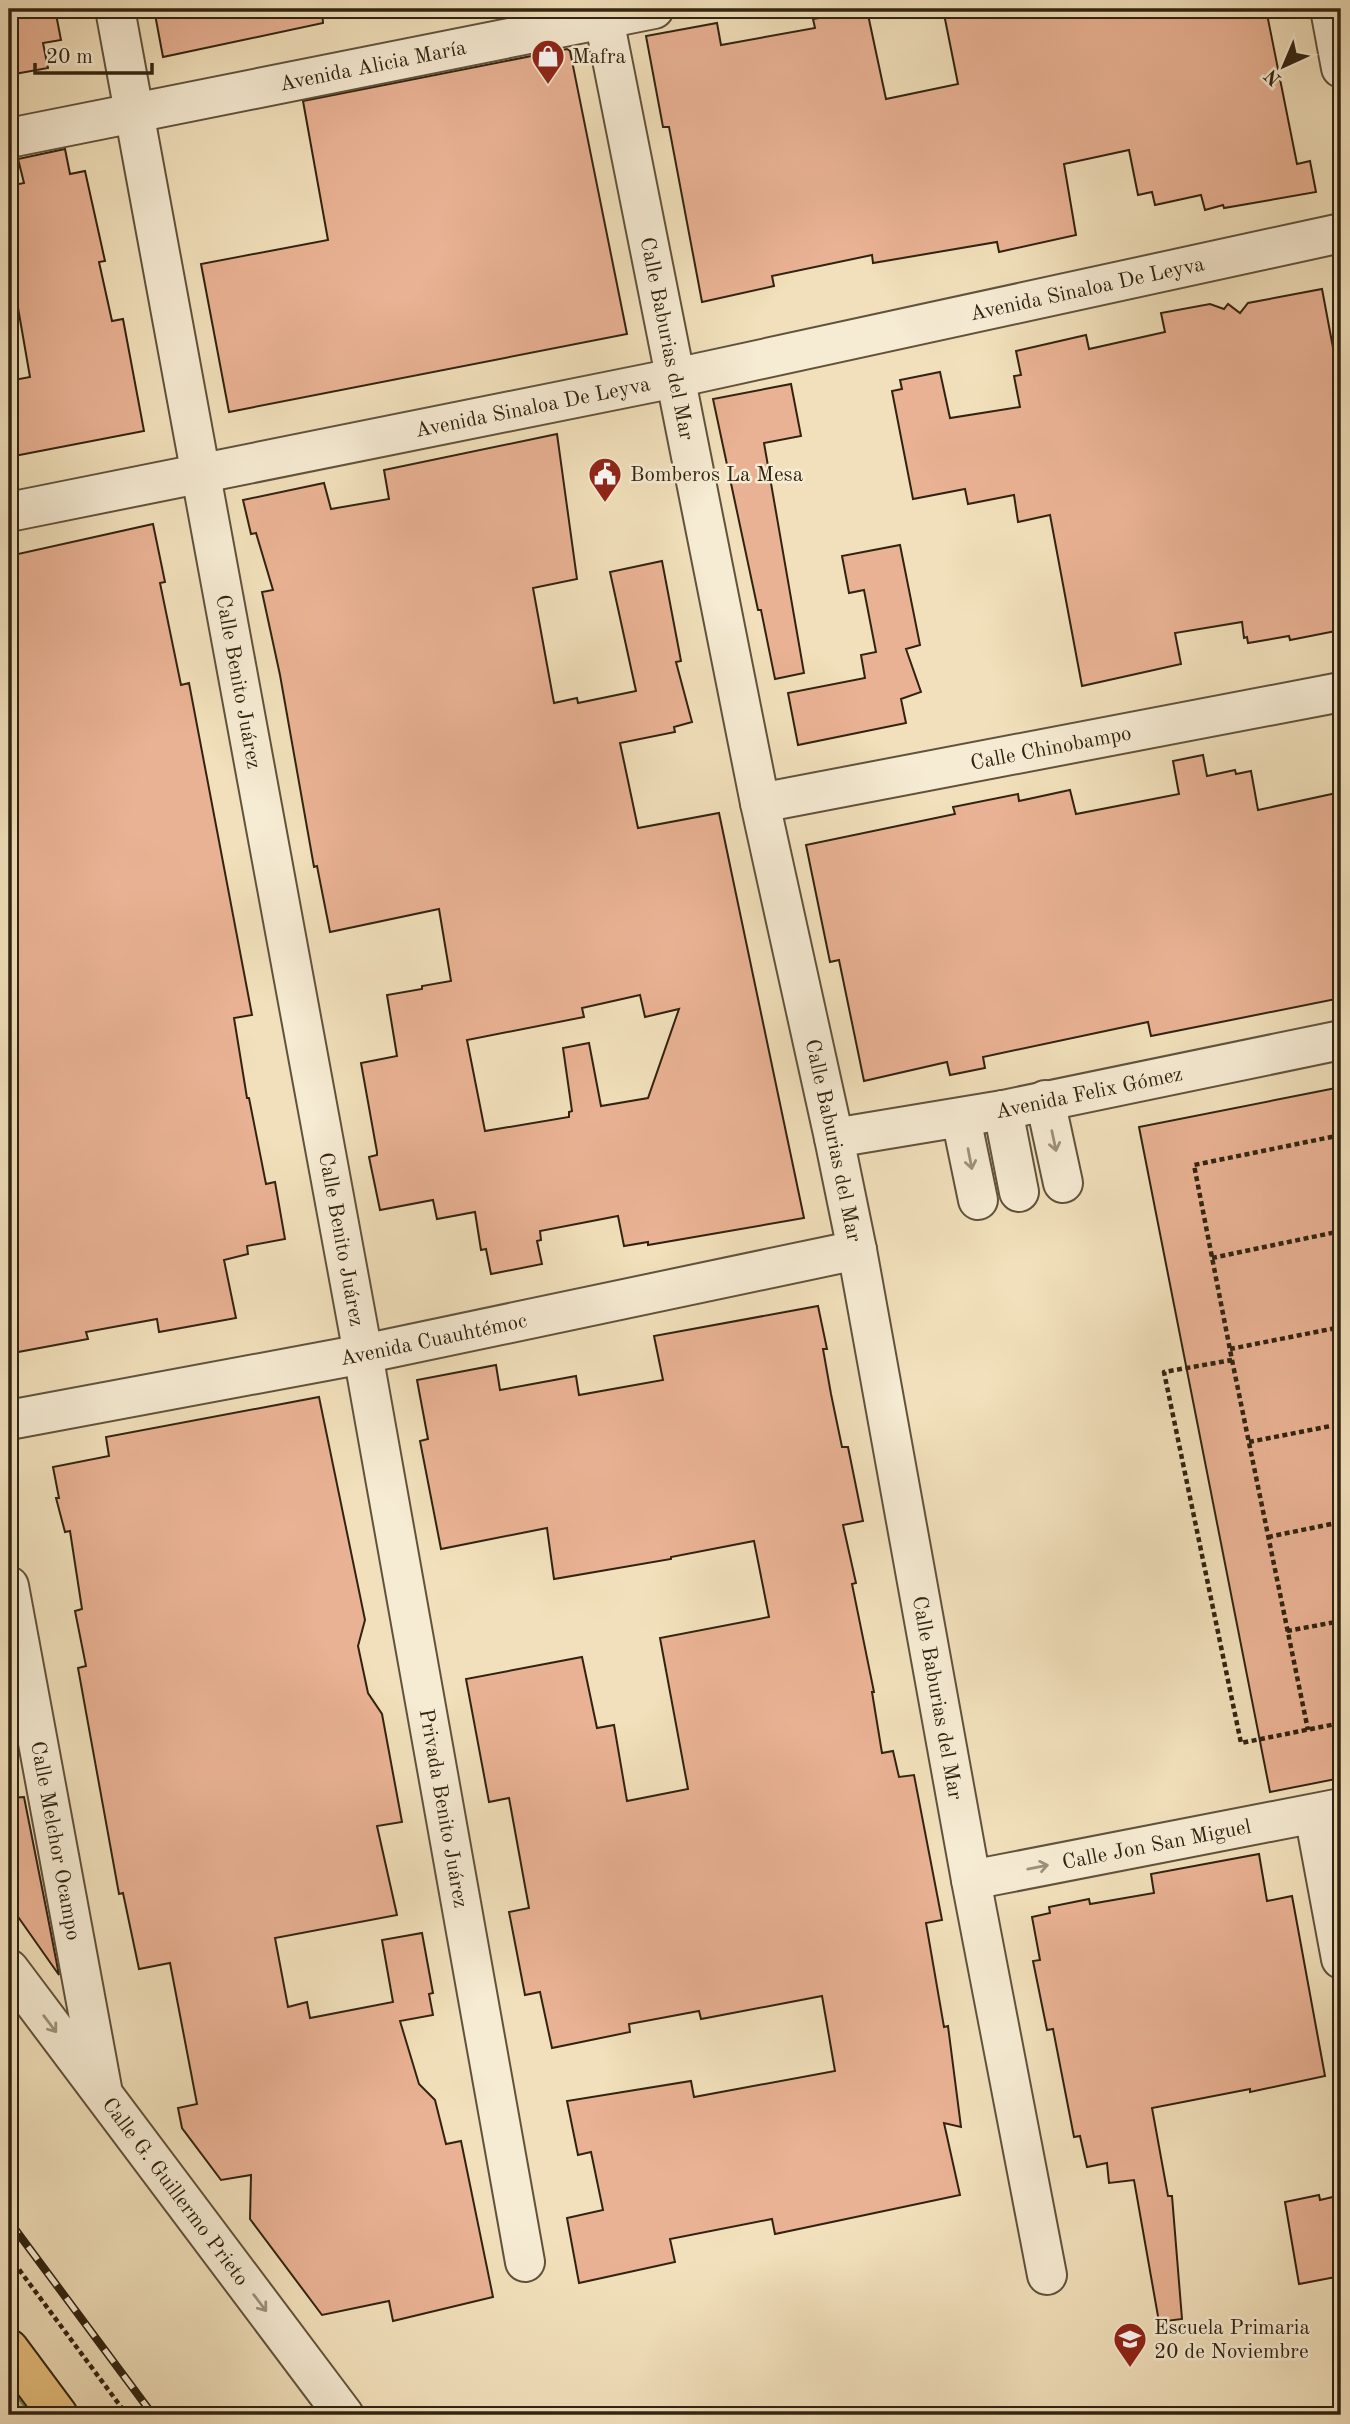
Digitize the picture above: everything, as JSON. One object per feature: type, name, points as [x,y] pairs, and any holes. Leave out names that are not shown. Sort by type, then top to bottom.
[{"type":"main road","points":[[9,2349],[58,2415]]},
{"type":"street","name":"Calle Benito Juárez","points":[[115,9],[363,1354]]},
{"type":"street","name":"Avenida Alicia María","points":[[9,138],[603,14],[654,9]]},
{"type":"street","points":[[1330,9],[1341,68]]},
{"type":"street","name":"Calle Baburias del Mar","points":[[603,14],[760,803],[856,1250],[971,1880],[1047,2275]]},
{"type":"street","name":"Avenida Sinaloa De Leyva","points":[[9,512],[675,378],[1341,233]]},
{"type":"street","name":"Calle Chinobampo","points":[[760,803],[1341,692]]},
{"type":"street","name":"Avenida Felix Gómez","points":[[834,1138],[1003,1110],[1341,1040]]},
{"type":"street","points":[[1045,1100],[1063,1183]]},
{"type":"street","points":[[1003,1110],[1019,1192]]},
{"type":"street","points":[[961,1118],[978,1200]]},
{"type":"street","name":"Avenida Cuauhtémoc","points":[[9,1420],[363,1354],[856,1250]]},
{"type":"street","name":"Privada Benito Juárez","points":[[363,1354],[526,2262]]},
{"type":"street","name":"Calle Melchor Ocampo","points":[[9,1586],[104,2097]]},
{"type":"street","points":[[1327,1811],[1341,1959]]},
{"type":"street","name":"Calle Jon San Miguel","points":[[971,1880],[1327,1811]]},
{"type":"street","name":"Calle G. Guillermo Prieto","points":[[9,1969],[344,2415]]},
{"type":"path","points":[[1308,1730],[1194,1165],[1341,1135]]},
{"type":"path","points":[[1212,1258],[1341,1231]]},
{"type":"path","points":[[1230,1349],[1341,1327]]},
{"type":"path","points":[[1232,1360],[1164,1372],[1241,1743],[1341,1723]]},
{"type":"path","points":[[1249,1442],[1341,1424]]},
{"type":"path","points":[[1268,1537],[1341,1522]]},
{"type":"path","points":[[1287,1631],[1341,1621]]},
{"type":"path","points":[[9,2256],[127,2415]]},
{"type":"green space","points":[[9,2386],[31,2415],[9,2415]]},
{"type":"building","points":[[55,9],[61,40],[43,43],[48,68],[9,75],[9,15]]},
{"type":"building","points":[[154,9],[322,9],[323,23],[163,57]]},
{"type":"building","points":[[943,9],[1266,9],[1297,164],[1310,161],[1316,192],[1205,210],[1201,195],[1155,205],[1152,192],[1138,195],[1129,150],[1064,164],[1076,235],[999,252],[997,242],[873,263],[872,255],[772,276],[774,286],[702,302],[669,127],[663,127],[646,36],[717,23],[721,45],[815,28],[813,19],[867,10],[886,99],[958,84]]},
{"type":"building","points":[[567,49],[570,51],[627,334],[229,412],[201,264],[328,240],[303,101]]},
{"type":"building","points":[[65,149],[70,174],[85,171],[105,261],[99,262],[112,321],[123,319],[144,431],[9,457],[9,381],[30,377],[17,302],[9,294],[9,186],[24,183],[18,159]]},
{"type":"building","points":[[1322,289],[1337,369],[1341,368],[1341,630],[1290,640],[1289,636],[1248,643],[1247,637],[1244,638],[1242,622],[1175,633],[1181,664],[1082,686],[1050,515],[1018,522],[1014,495],[968,504],[965,489],[913,499],[892,391],[902,389],[900,380],[940,372],[950,418],[1020,407],[1014,376],[1021,375],[1016,351],[1086,335],[1089,349],[1165,332],[1161,313],[1210,304],[1224,309],[1228,304],[1240,313],[1248,303]]},
{"type":"building","points":[[791,384],[801,436],[764,443],[804,673],[775,679],[713,399]]},
{"type":"building","points":[[557,434],[577,579],[533,588],[554,703],[577,698],[578,703],[636,691],[610,572],[662,561],[681,661],[676,662],[692,722],[674,727],[675,732],[620,743],[638,828],[719,813],[804,1218],[648,1245],[648,1242],[624,1246],[618,1216],[540,1231],[541,1240],[537,1241],[542,1264],[491,1274],[486,1249],[481,1250],[475,1212],[437,1219],[433,1200],[380,1210],[369,1157],[377,1155],[377,1152],[361,1063],[397,1056],[387,995],[451,981],[439,909],[330,932],[317,866],[314,867],[280,675],[262,592],[273,590],[256,533],[251,534],[243,500],[324,483],[331,509],[389,499],[384,470]],"holes":[[[640,995],[645,1017],[679,1009],[648,1098],[601,1106],[589,1043],[563,1048],[572,1111],[569,1112],[569,1117],[485,1131],[467,1040],[584,1017],[582,1008]]]},
{"type":"building","points":[[153,524],[165,582],[160,583],[181,685],[189,683],[252,1015],[234,1018],[247,1098],[266,1184],[275,1182],[285,1239],[247,1246],[248,1254],[224,1260],[236,1318],[159,1332],[157,1319],[86,1332],[88,1339],[18,1352],[9,1307],[9,556]]},
{"type":"building","points":[[900,545],[920,645],[906,649],[921,692],[901,699],[906,723],[798,745],[788,693],[865,678],[861,655],[876,652],[864,590],[849,593],[842,556]]},
{"type":"building","points":[[1203,755],[1207,776],[1235,770],[1236,774],[1251,771],[1258,810],[1341,792],[1341,998],[1151,1036],[1148,1022],[983,1057],[985,1068],[950,1075],[947,1062],[864,1081],[839,960],[830,962],[806,845],[955,814],[953,807],[1018,794],[1019,801],[1070,790],[1076,814],[1179,794],[1173,761]]},
{"type":"building","points":[[1341,1087],[1341,1778],[1270,1792],[1139,1127]]},
{"type":"building","points":[[818,1306],[827,1349],[823,1349],[842,1447],[848,1447],[863,1521],[843,1525],[856,1583],[852,1584],[874,1692],[882,1753],[893,1751],[899,1777],[914,1775],[942,1920],[926,1923],[944,2027],[948,2026],[961,2127],[944,2123],[960,2195],[775,2234],[772,2219],[670,2239],[675,2262],[579,2283],[567,2218],[603,2210],[591,2152],[578,2155],[567,2101],[691,2081],[694,2097],[835,2071],[822,1996],[701,2019],[699,2011],[629,2024],[630,2032],[552,2048],[540,1992],[525,1995],[509,1912],[529,1908],[509,1798],[489,1802],[466,1679],[582,1657],[597,1728],[614,1725],[627,1801],[688,1789],[660,1638],[769,1617],[754,1541],[671,1559],[554,1579],[547,1528],[441,1549],[420,1441],[428,1439],[417,1380],[496,1365],[500,1390],[576,1376],[579,1395],[663,1380],[654,1336]]},
{"type":"building","points":[[319,1397],[365,1620],[358,1646],[368,1693],[382,1714],[402,1822],[377,1826],[397,1915],[275,1938],[288,2007],[307,2002],[310,2018],[393,2002],[382,1940],[422,1933],[433,1993],[429,1994],[433,2015],[400,2021],[419,2084],[435,2100],[446,2144],[461,2141],[493,2297],[393,2321],[389,2301],[322,2315],[250,2219],[251,2175],[221,2180],[182,2128],[178,2108],[197,2104],[170,1963],[139,1969],[123,1893],[119,1894],[78,1668],[86,1666],[75,1611],[82,1609],[70,1531],[65,1532],[56,1498],[59,1498],[53,1467],[109,1456],[106,1437]]},
{"type":"building","points":[[24,1797],[59,1975],[9,1904],[9,1798]]},
{"type":"building","points":[[1259,1854],[1267,1901],[1292,1896],[1325,2076],[1152,2108],[1168,2196],[1172,2196],[1182,2319],[1159,2322],[1134,2180],[1109,2183],[1107,2163],[1087,2167],[1080,2136],[1074,2137],[1053,2029],[1047,2030],[1033,1961],[1040,1960],[1032,1917],[1050,1913],[1049,1907],[1089,1899],[1090,1904],[1154,1893],[1151,1874]]},
{"type":"building","points":[[1319,2195],[1320,2200],[1341,2195],[1341,2276],[1299,2284],[1285,2202]]},
{"type":"railway","points":[[9,2221],[153,2415]]},
{"type":"place","name":"Mafra","points":[[548,86]]},
{"type":"place","name":"Bomberos La Mesa","points":[[605,504]]},
{"type":"place","name":"Escuela Primaria 20 de Noviembre","points":[[1130,2369]]}]
